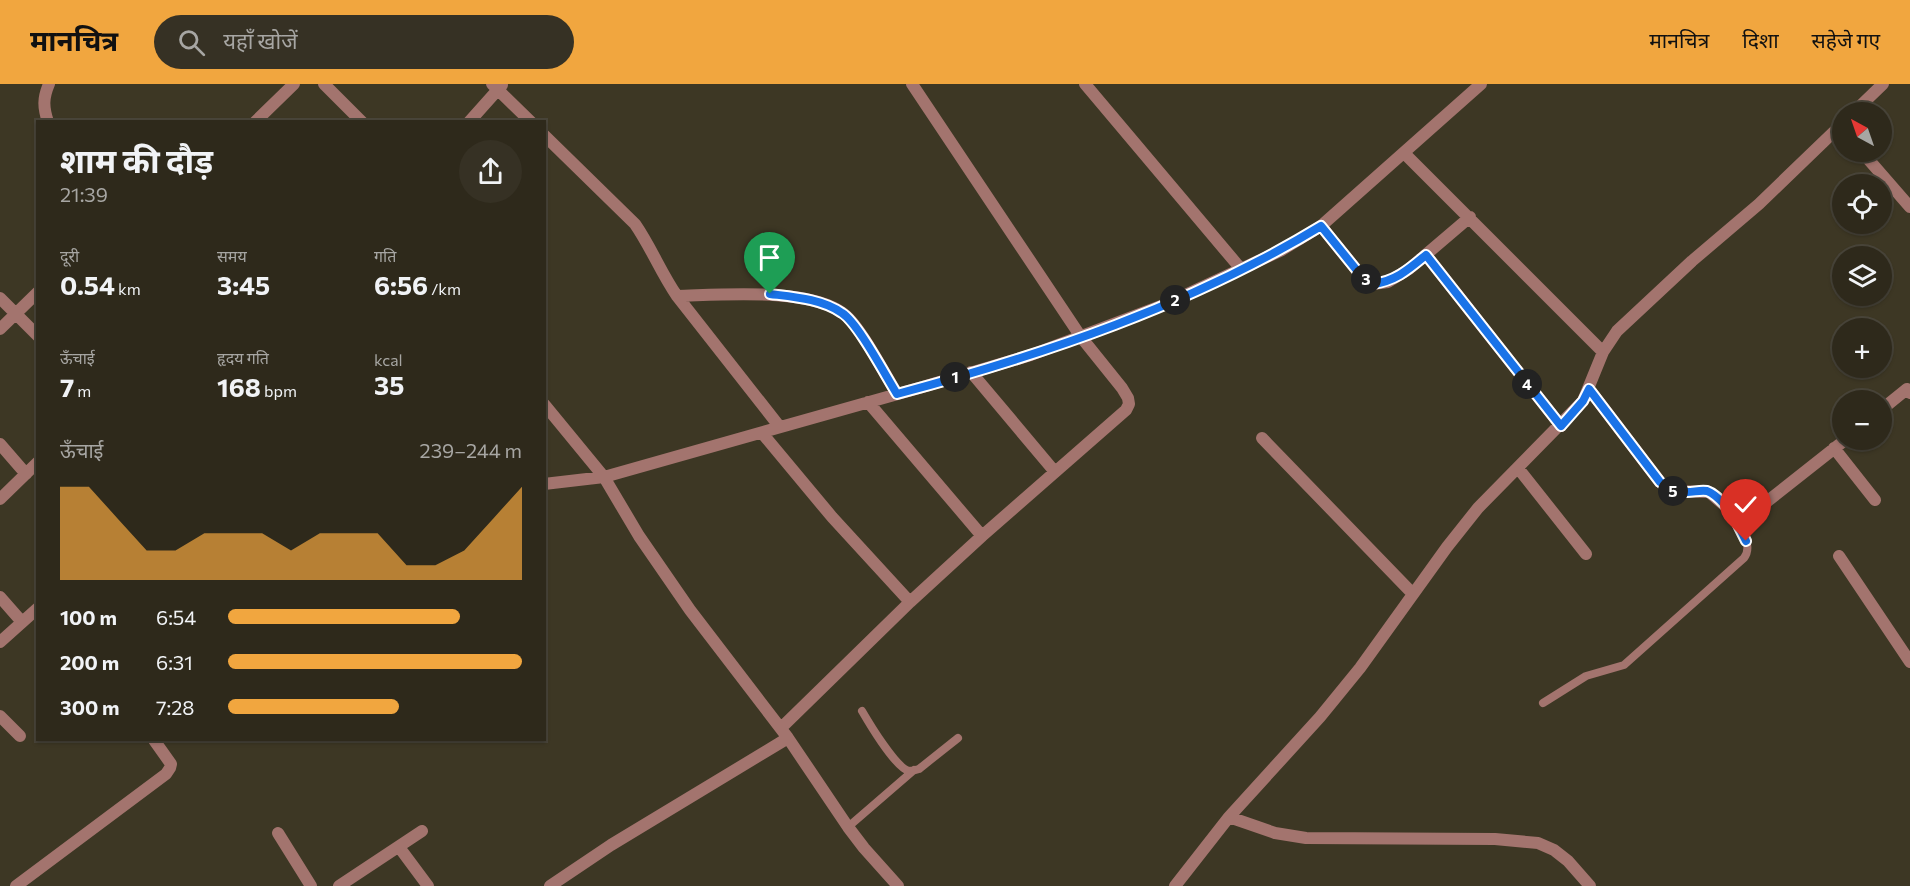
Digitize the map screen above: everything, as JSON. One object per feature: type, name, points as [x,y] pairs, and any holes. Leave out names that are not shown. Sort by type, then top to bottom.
[{"type":"street","points":[[47,120],[44,97],[49,84]]},
{"type":"street","points":[[257,120],[294,84]]},
{"type":"street","points":[[324,84],[360,120]]},
{"type":"street","points":[[550,886],[784,733],[910,602],[1129,405],[1122,388],[1081,337],[912,84]]},
{"type":"street","points":[[1085,84],[1242,269]]},
{"type":"street","points":[[546,484],[604,477],[897,394],[1031,355],[1166,304],[1281,250],[1321,226],[1481,84]]},
{"type":"street","points":[[1864,102],[1883,84]]},
{"type":"street","points":[[471,120],[498,86],[529,120]]},
{"type":"street","points":[[1175,886],[1229,817],[1320,717],[1360,668],[1447,547],[1478,508],[1561,426],[1583,401],[1603,352],[1617,331],[1759,204],[1832,135]]},
{"type":"street","points":[[546,137],[635,224],[677,296],[779,426]]},
{"type":"street","points":[[1404,153],[1603,352]]},
{"type":"street","points":[[1871,162],[1910,207]]},
{"type":"street","points":[[1321,226],[1359,273],[1373,284],[1388,282],[1410,269],[1470,217]]},
{"type":"street","points":[[1426,255],[1561,426]]},
{"type":"street","points":[[0,329],[36,294]]},
{"type":"street","points":[[677,296],[770,294],[801,298],[831,307],[844,314],[855,326],[897,394]]},
{"type":"street","points":[[0,298],[36,334]]},
{"type":"street","points":[[971,372],[1055,472]]},
{"type":"street","points":[[1589,389],[1660,482],[1674,491],[1709,492],[1737,516],[1746,516],[1755,511],[1832,450]]},
{"type":"street","points":[[1892,402],[1907,390],[1910,393]]},
{"type":"street","points":[[868,402],[982,536]]},
{"type":"street","points":[[546,406],[604,477],[639,536],[690,610],[784,733],[848,827],[898,886]]},
{"type":"street","points":[[762,433],[832,517],[910,602]]},
{"type":"street","points":[[1262,438],[1413,594]]},
{"type":"street","points":[[0,444],[26,474]]},
{"type":"street","points":[[1836,450],[1875,500]]},
{"type":"street","points":[[0,499],[36,464]]},
{"type":"street","points":[[1518,468],[1586,554]]},
{"type":"street","points":[[1839,556],[1910,662]]},
{"type":"street","points":[[0,597],[22,622]]},
{"type":"street","points":[[0,642],[36,610]]},
{"type":"street","points":[[0,716],[20,736]]},
{"type":"street","points":[[16,886],[166,774],[171,764],[155,741]]},
{"type":"street","points":[[1229,817],[1275,833],[1306,838],[1495,839],[1538,843],[1554,850],[1568,861],[1590,886]]},
{"type":"street","points":[[339,886],[422,831]]},
{"type":"street","points":[[278,833],[311,886]]},
{"type":"street","points":[[399,847],[428,886]]},
{"type":"lane","points":[[1543,703],[1586,676],[1624,665],[1744,558],[1749,547],[1738,525],[1737,516]]},
{"type":"lane","points":[[862,711],[884,745],[903,768],[910,771],[919,769],[958,738]]},
{"type":"lane","points":[[848,827],[914,770]]},
{"type":"route","points":[[770,294],[801,298],[831,307],[844,314],[855,326],[897,394],[1031,355],[1166,304],[1281,250],[1321,226],[1359,273],[1373,284],[1388,282],[1410,269],[1426,255],[1561,426],[1583,401],[1589,389],[1660,482],[1674,491],[1700,490],[1716,496],[1737,516],[1738,525],[1746,541]]}]
